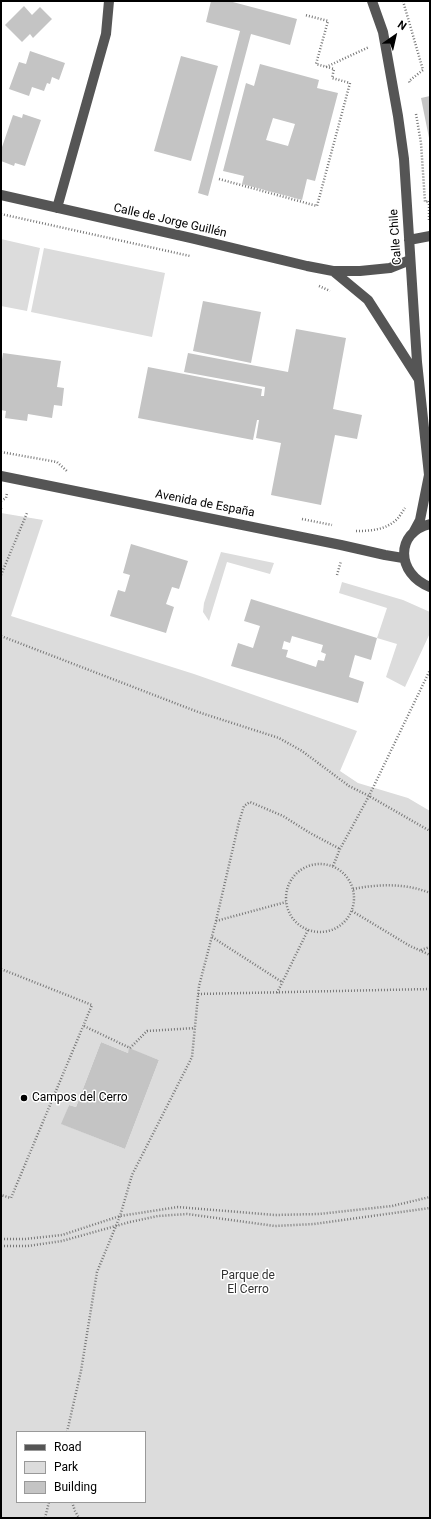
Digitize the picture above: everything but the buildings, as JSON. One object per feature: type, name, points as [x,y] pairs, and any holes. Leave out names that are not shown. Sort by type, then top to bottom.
[{"type":"street","points":[[57,208],[106,34],[109,1]]},
{"type":"street","name":"Calle Chile","points":[[372,1],[383,32],[404,159],[419,380],[430,476],[420,520],[406,544],[403,558]]},
{"type":"street","name":"Calle de Jorge Guillén","points":[[1,195],[307,266],[360,272],[390,268],[410,260]]},
{"type":"street","points":[[409,240],[430,236]]},
{"type":"street","points":[[333,270],[368,300],[419,380]]},
{"type":"street","name":"Avenida de España","points":[[1,476],[403,558]]},
{"type":"street","points":[[413,533],[430,524]]},
{"type":"street","points":[[403,558],[407,569],[416,579],[430,587]]},
{"type":"path","points":[[403,1],[423,70],[410,81],[411,89]]},
{"type":"path","points":[[218,179],[317,206],[350,82],[332,78],[334,69],[316,64],[328,21],[305,15]]},
{"type":"path","points":[[326,67],[369,47]]},
{"type":"path","points":[[415,111],[421,143],[425,202],[430,201]]},
{"type":"path","points":[[1,214],[195,257]]},
{"type":"path","points":[[317,285],[336,296]]},
{"type":"path","points":[[1,452],[57,462],[71,475]]},
{"type":"path","points":[[1,501],[6,498],[8,490]]},
{"type":"path","points":[[351,530],[368,531],[381,529],[396,521],[407,505]]},
{"type":"path","points":[[1,575],[27,513]]},
{"type":"path","points":[[295,518],[338,527]]},
{"type":"path","points":[[1,636],[198,712],[279,738],[302,751],[349,786],[430,831]]},
{"type":"path","points":[[333,866],[340,849],[369,796],[430,670]]},
{"type":"path","points":[[67,1431],[81,1371],[97,1272],[120,1216],[132,1175],[192,1057],[199,986],[216,921],[238,822],[244,806],[250,802],[284,816],[310,833],[340,849]]},
{"type":"path","points":[[312,864],[326,864],[342,871],[349,880],[353,889],[354,904],[352,912],[338,927],[329,931],[318,932],[308,930],[293,919],[288,911],[286,895],[290,881],[299,870],[312,864]]},
{"type":"path","points":[[353,889],[367,886],[392,885],[410,887],[430,893]]},
{"type":"path","points":[[216,921],[286,902]]},
{"type":"path","points":[[352,912],[430,955]]},
{"type":"path","points":[[277,993],[308,930]]},
{"type":"path","points":[[212,937],[282,982]]},
{"type":"path","points":[[421,951],[430,947]]},
{"type":"path","points":[[1,968],[92,1005],[11,1198],[1,1195]]},
{"type":"path","points":[[198,994],[430,989]]},
{"type":"path","points":[[84,1026],[130,1048],[147,1031],[195,1028]]},
{"type":"path","points":[[1,1239],[25,1239],[62,1235],[120,1216],[178,1207],[275,1215],[319,1214],[392,1206],[430,1197]]},
{"type":"path","points":[[1,1246],[28,1246],[62,1241],[158,1216],[187,1214],[275,1226],[314,1224],[430,1208]]},
{"type":"path","points":[[45,1518],[49,1503]]},
{"type":"path","points":[[72,1503],[74,1511],[79,1518]]},
{"type":"green space","points":[[1,239],[40,248],[27,311],[1,306]]},
{"type":"green space","points":[[44,248],[165,273],[152,337],[31,312]]},
{"type":"green space","name":"Parque de El Cerro","points":[[1,513],[43,520],[11,616],[194,674],[357,731],[340,771],[358,783],[408,798],[430,811],[430,1518],[1,1518]],"holes":[[[101,1042],[128,1053],[130,1049],[159,1060],[125,1149],[62,1124],[69,1105],[76,1107]]]},
{"type":"green space","points":[[221,552],[274,563],[270,574],[227,562],[209,621],[203,612],[204,603]]},
{"type":"green space","points":[[342,582],[403,600],[430,612],[430,633],[405,687],[386,677],[397,644],[377,638],[387,608],[339,593]]},
{"type":"place","name":"Campos del Cerro","points":[[24,1098]]}]
